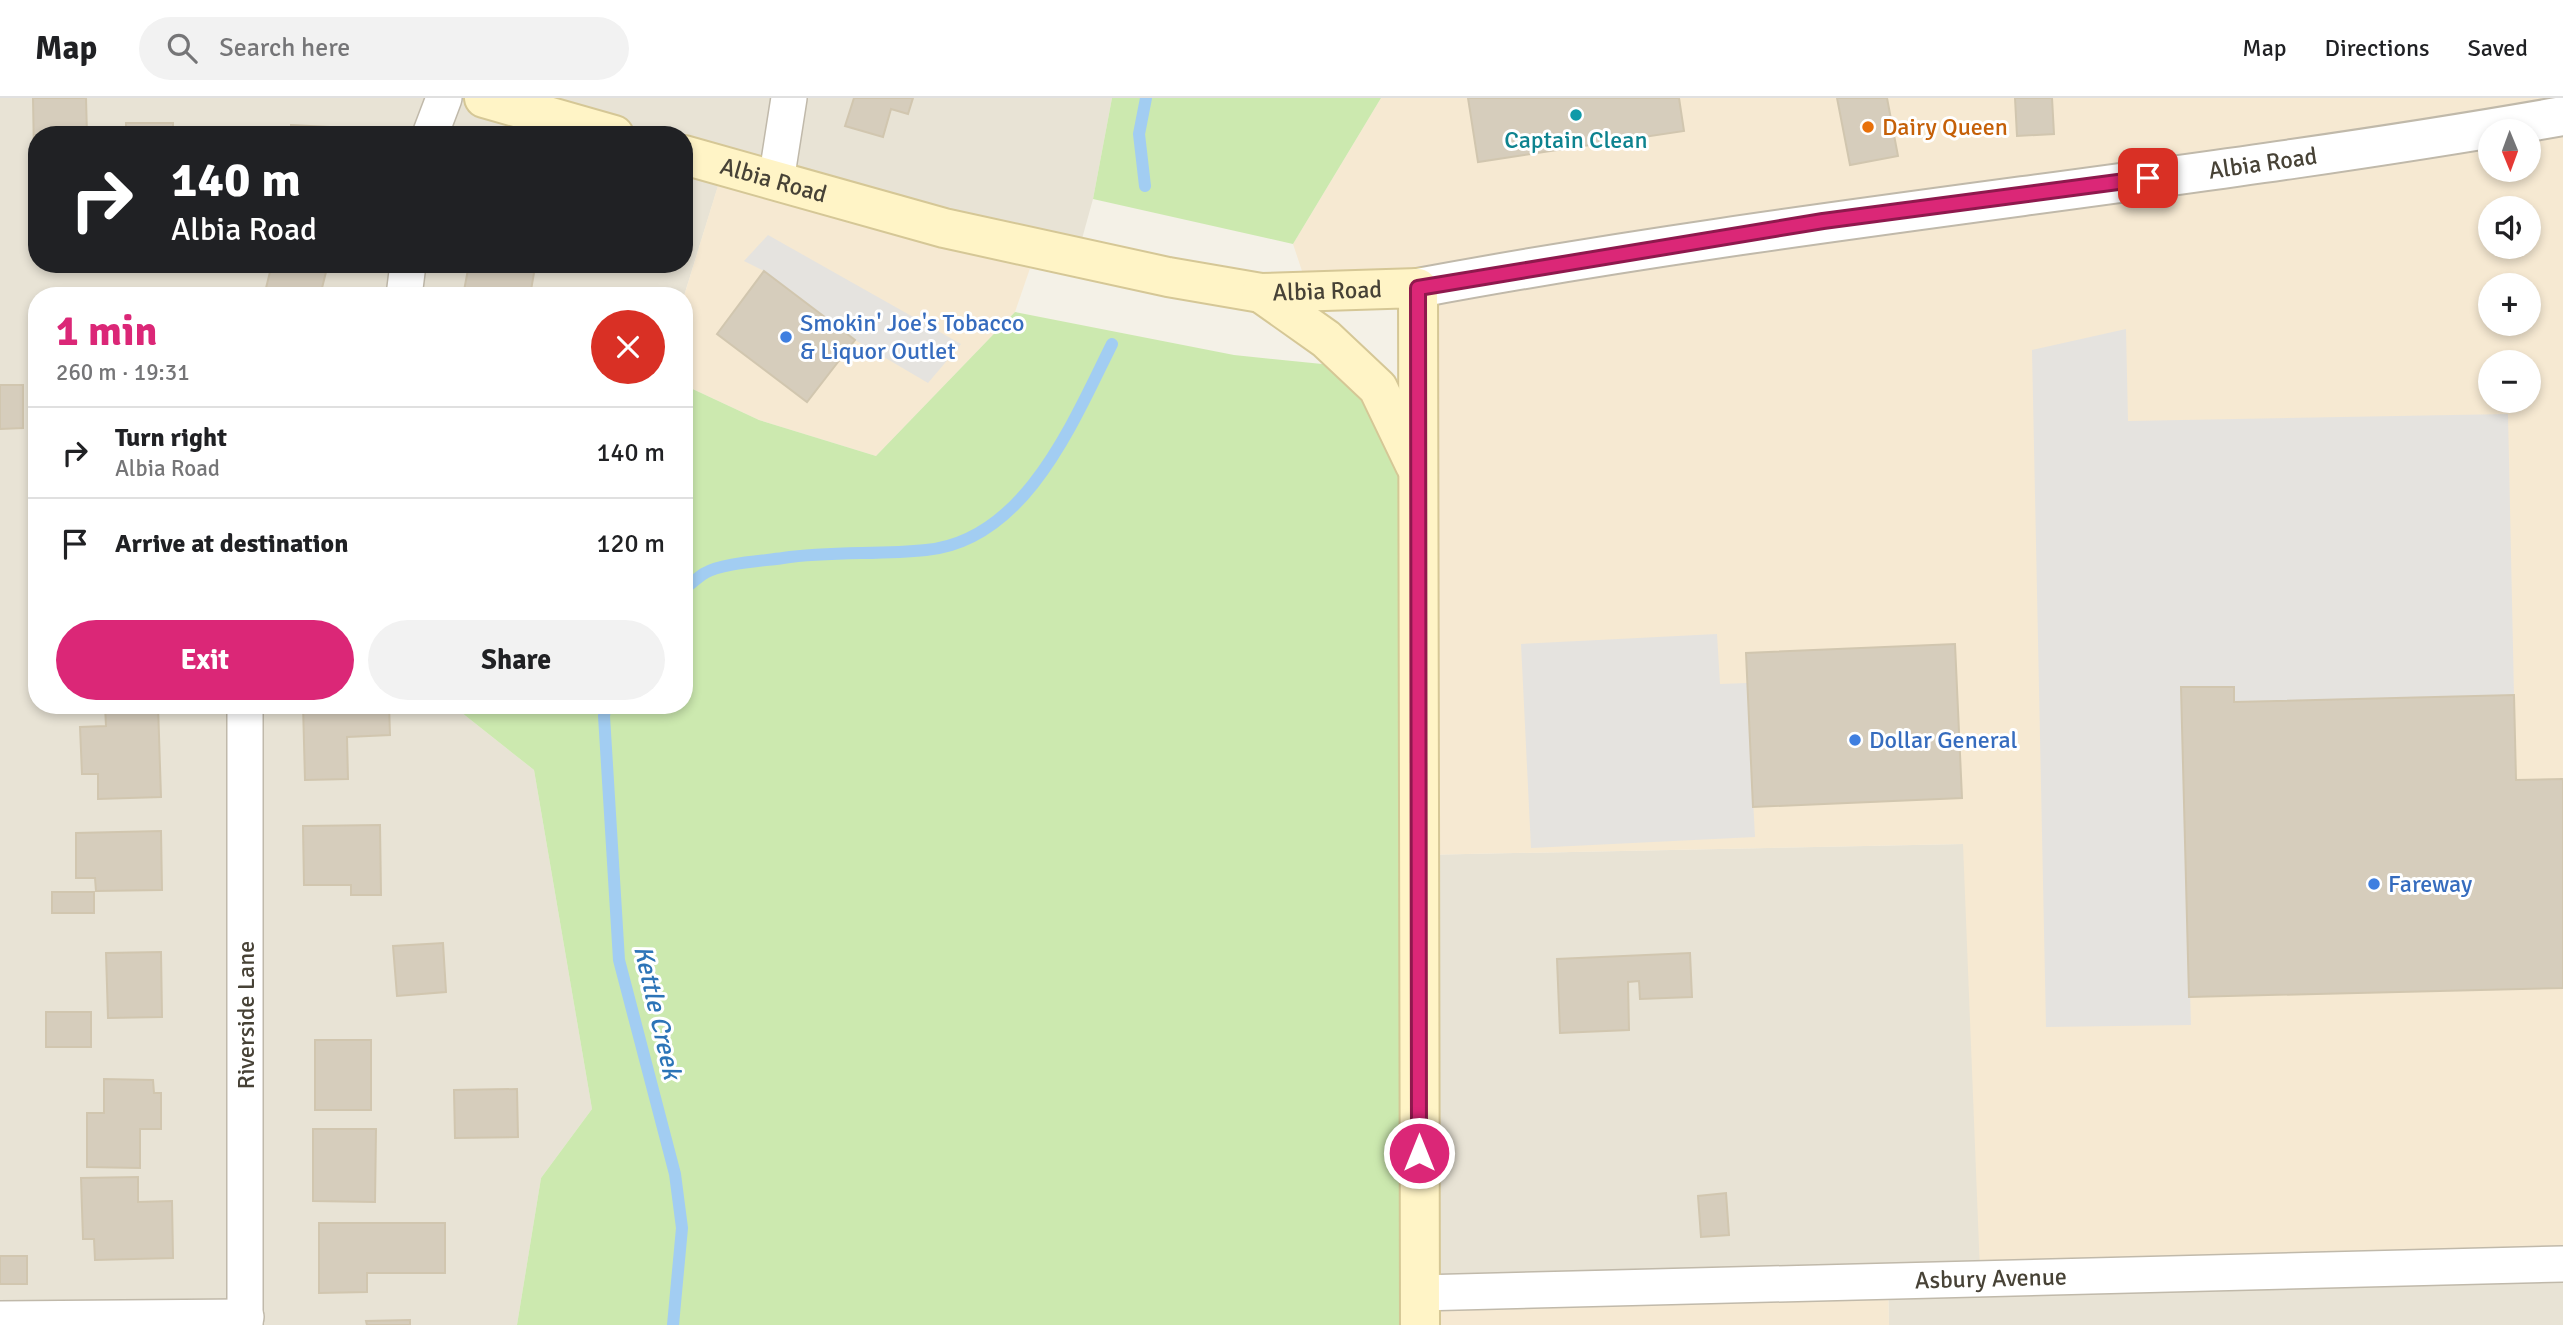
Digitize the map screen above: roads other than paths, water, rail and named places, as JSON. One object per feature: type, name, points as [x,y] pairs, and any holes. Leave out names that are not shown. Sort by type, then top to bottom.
[{"type":"main road","points":[[484,98],[582,126]]},
{"type":"main road","name":"Albia Road","points":[[693,158],[944,228],[1168,277],[1261,293],[1418,288]]},
{"type":"main road","points":[[1418,288],[1420,1309]]},
{"type":"main road","points":[[1261,293],[1326,340],[1378,388],[1419,475]]},
{"type":"street","points":[[433,126],[444,98]]},
{"type":"street","points":[[776,181],[789,98]]},
{"type":"street","name":"Albia Road","points":[[1418,288],[1823,221],[2333,153],[2563,117]]},
{"type":"street","name":"Riverside Lane","points":[[245,714],[246,1321]]},
{"type":"street","name":"Asbury Avenue","points":[[1420,1309],[2563,1264]]},
{"type":"street","points":[[0,1319],[246,1321]]},
{"type":"waterway","name":"Kettle Creek","points":[[1145,186],[1139,134],[1146,98]]},
{"type":"waterway","name":"Kettle Creek","points":[[693,582],[705,573],[731,565],[819,554],[926,550],[961,542],[991,525],[1018,501],[1042,473],[1080,408],[1112,344]]},
{"type":"waterway","name":"Kettle Creek","points":[[604,714],[619,960],[675,1174],[682,1228],[673,1325]]},
{"type":"place","name":"Captain Clean","points":[[1576,115]]},
{"type":"place","name":"Dairy Queen","points":[[1868,127]]},
{"type":"place","name":"Smokin' Joe's Tobacco & Liquor Outlet","points":[[786,337]]},
{"type":"place","name":"Dollar General","points":[[1855,740]]},
{"type":"place","name":"Fareway","points":[[2374,884]]}]
